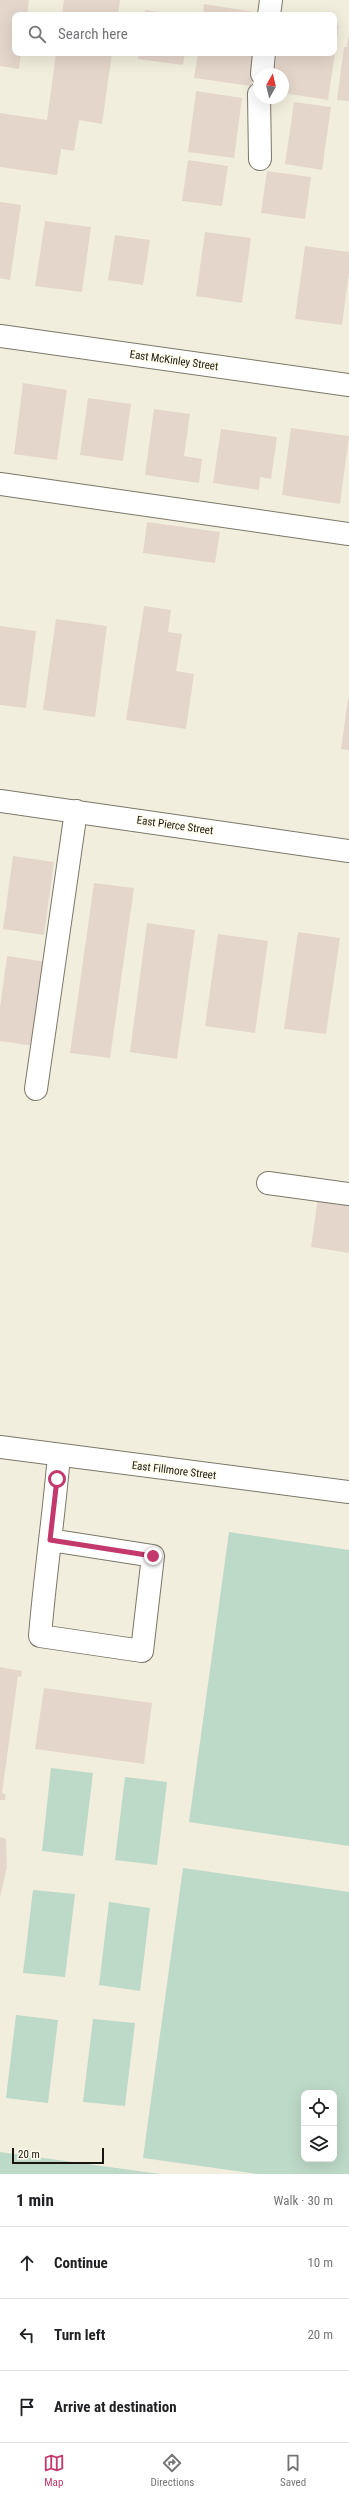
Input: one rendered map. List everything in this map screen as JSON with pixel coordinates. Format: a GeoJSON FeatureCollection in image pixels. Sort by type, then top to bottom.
{"type":"FeatureCollection","features":[{"type":"Feature","properties":{"kind":"street"},"geometry":{"type":"LineString","coordinates":[[269,12],[271,0]]}},
{"type":"Feature","properties":{"kind":"street"},"geometry":{"type":"LineString","coordinates":[[263,68],[264,56]]}},
{"type":"Feature","properties":{"kind":"street"},"geometry":{"type":"LineString","coordinates":[[259,104],[260,159]]}},
{"type":"Feature","properties":{"kind":"street","name":"East McKinley Street"},"geometry":{"type":"LineString","coordinates":[[0,336],[349,385]]}},
{"type":"Feature","properties":{"kind":"street"},"geometry":{"type":"LineString","coordinates":[[0,484],[349,534]]}},
{"type":"Feature","properties":{"kind":"street","name":"East Pierce Street"},"geometry":{"type":"LineString","coordinates":[[0,801],[349,850]]}},
{"type":"Feature","properties":{"kind":"street"},"geometry":{"type":"LineString","coordinates":[[36,1089],[76,811]]}},
{"type":"Feature","properties":{"kind":"street"},"geometry":{"type":"LineString","coordinates":[[268,1183],[349,1194]]}},
{"type":"Feature","properties":{"kind":"street","name":"East Fillmore Street"},"geometry":{"type":"LineString","coordinates":[[0,1447],[349,1492]]}},
{"type":"Feature","properties":{"kind":"street"},"geometry":{"type":"LineString","coordinates":[[50,1540],[153,1556],[142,1651],[40,1636],[50,1540],[59,1455]]}},
{"type":"Feature","properties":{"kind":"green space"},"geometry":{"type":"Polygon","coordinates":[[[229,1532],[349,1550],[349,1846],[189,1822],[229,1532]]]}},
{"type":"Feature","properties":{"kind":"green space"},"geometry":{"type":"Polygon","coordinates":[[[51,1768],[93,1773],[83,1856],[42,1851],[51,1768]]]}},
{"type":"Feature","properties":{"kind":"green space"},"geometry":{"type":"Polygon","coordinates":[[[125,1777],[167,1782],[157,1865],[115,1860],[125,1777]]]}},
{"type":"Feature","properties":{"kind":"green space"},"geometry":{"type":"Polygon","coordinates":[[[183,1868],[349,1892],[349,2174],[257,2174],[143,2158],[183,1868]]]}},
{"type":"Feature","properties":{"kind":"green space"},"geometry":{"type":"Polygon","coordinates":[[[33,1890],[75,1894],[65,1977],[23,1973],[33,1890]]]}},
{"type":"Feature","properties":{"kind":"green space"},"geometry":{"type":"Polygon","coordinates":[[[109,1902],[150,1908],[140,1991],[99,1985],[109,1902]]]}},
{"type":"Feature","properties":{"kind":"green space"},"geometry":{"type":"Polygon","coordinates":[[[16,2015],[58,2020],[48,2103],[6,2098],[16,2015]]]}},
{"type":"Feature","properties":{"kind":"green space"},"geometry":{"type":"Polygon","coordinates":[[[93,2019],[135,2023],[125,2106],[83,2102],[93,2019]]]}},
{"type":"Feature","properties":{"kind":"green space"},"geometry":{"type":"Polygon","coordinates":[[[0,2152],[160,2174],[0,2174],[0,2152]]]}},
{"type":"Feature","properties":{"kind":"building"},"geometry":{"type":"Polygon","coordinates":[[[0,0],[29,0],[27,12],[12,12],[12,56],[21,56],[19,69],[0,66],[0,0]]]}},
{"type":"Feature","properties":{"kind":"building"},"geometry":{"type":"Polygon","coordinates":[[[64,0],[120,0],[118,12],[62,12],[64,0]]]}},
{"type":"Feature","properties":{"kind":"building"},"geometry":{"type":"Polygon","coordinates":[[[204,4],[255,12],[203,12],[204,4]]]}},
{"type":"Feature","properties":{"kind":"building"},"geometry":{"type":"Polygon","coordinates":[[[145,10],[159,12],[145,12],[145,10]]]}},
{"type":"Feature","properties":{"kind":"building"},"geometry":{"type":"Polygon","coordinates":[[[337,25],[339,25],[337,38],[337,25]]]}},
{"type":"Feature","properties":{"kind":"building"},"geometry":{"type":"Polygon","coordinates":[[[348,38],[349,101],[337,100],[344,47],[347,47],[348,38]]]}},
{"type":"Feature","properties":{"kind":"building"},"geometry":{"type":"Polygon","coordinates":[[[56,56],[112,56],[102,124],[79,120],[74,151],[61,149],[57,175],[0,167],[0,113],[47,120],[56,56]]]}},
{"type":"Feature","properties":{"kind":"building"},"geometry":{"type":"Polygon","coordinates":[[[138,56],[184,56],[183,65],[138,59],[138,56]]]}},
{"type":"Feature","properties":{"kind":"building"},"geometry":{"type":"Polygon","coordinates":[[[198,56],[256,56],[251,86],[194,78],[198,56]]]}},
{"type":"Feature","properties":{"kind":"building"},"geometry":{"type":"Polygon","coordinates":[[[277,56],[335,56],[328,100],[289,94],[289,68],[275,68],[277,56]]]}},
{"type":"Feature","properties":{"kind":"building"},"geometry":{"type":"Polygon","coordinates":[[[196,91],[242,98],[234,158],[188,152],[196,91]]]}},
{"type":"Feature","properties":{"kind":"building"},"geometry":{"type":"Polygon","coordinates":[[[294,102],[331,107],[322,170],[285,164],[294,102]]]}},
{"type":"Feature","properties":{"kind":"building"},"geometry":{"type":"Polygon","coordinates":[[[188,160],[228,166],[222,206],[182,201],[188,160]]]}},
{"type":"Feature","properties":{"kind":"building"},"geometry":{"type":"Polygon","coordinates":[[[267,171],[311,177],[305,219],[261,213],[267,171]]]}},
{"type":"Feature","properties":{"kind":"building"},"geometry":{"type":"Polygon","coordinates":[[[0,202],[21,205],[10,280],[0,278],[0,202]]]}},
{"type":"Feature","properties":{"kind":"building"},"geometry":{"type":"Polygon","coordinates":[[[45,221],[91,227],[82,292],[35,286],[45,221]]]}},
{"type":"Feature","properties":{"kind":"building"},"geometry":{"type":"Polygon","coordinates":[[[205,232],[251,238],[242,303],[196,296],[205,232]]]}},
{"type":"Feature","properties":{"kind":"building"},"geometry":{"type":"Polygon","coordinates":[[[115,235],[150,240],[143,285],[108,280],[115,235]]]}},
{"type":"Feature","properties":{"kind":"building"},"geometry":{"type":"Polygon","coordinates":[[[305,246],[349,252],[349,272],[342,325],[295,319],[305,246]]]}},
{"type":"Feature","properties":{"kind":"building"},"geometry":{"type":"Polygon","coordinates":[[[23,383],[67,390],[57,460],[14,454],[23,383]]]}},
{"type":"Feature","properties":{"kind":"building"},"geometry":{"type":"Polygon","coordinates":[[[88,398],[131,404],[123,461],[80,455],[88,398]]]}},
{"type":"Feature","properties":{"kind":"building"},"geometry":{"type":"Polygon","coordinates":[[[154,409],[190,414],[184,456],[202,459],[199,483],[145,475],[154,409]]]}},
{"type":"Feature","properties":{"kind":"building"},"geometry":{"type":"Polygon","coordinates":[[[291,428],[349,436],[340,504],[282,495],[291,428]]]}},
{"type":"Feature","properties":{"kind":"building"},"geometry":{"type":"Polygon","coordinates":[[[221,429],[277,437],[271,479],[260,477],[259,490],[213,483],[221,429]]]}},
{"type":"Feature","properties":{"kind":"building"},"geometry":{"type":"Polygon","coordinates":[[[147,522],[220,532],[215,563],[143,553],[147,522]]]}},
{"type":"Feature","properties":{"kind":"building"},"geometry":{"type":"Polygon","coordinates":[[[144,606],[171,610],[168,632],[182,634],[176,671],[194,674],[186,729],[126,720],[144,606]]]}},
{"type":"Feature","properties":{"kind":"building"},"geometry":{"type":"Polygon","coordinates":[[[56,619],[107,626],[95,717],[43,710],[56,619]]]}},
{"type":"Feature","properties":{"kind":"building"},"geometry":{"type":"Polygon","coordinates":[[[0,626],[36,631],[26,708],[0,705],[0,626]]]}},
{"type":"Feature","properties":{"kind":"building"},"geometry":{"type":"Polygon","coordinates":[[[349,699],[349,750],[341,749],[349,699]]]}},
{"type":"Feature","properties":{"kind":"building"},"geometry":{"type":"Polygon","coordinates":[[[13,856],[54,862],[44,935],[3,929],[13,856]]]}},
{"type":"Feature","properties":{"kind":"building"},"geometry":{"type":"Polygon","coordinates":[[[94,883],[134,888],[110,1058],[70,1053],[94,883]]]}},
{"type":"Feature","properties":{"kind":"building"},"geometry":{"type":"Polygon","coordinates":[[[147,923],[195,930],[177,1059],[130,1052],[147,923]]]}},
{"type":"Feature","properties":{"kind":"building"},"geometry":{"type":"Polygon","coordinates":[[[298,932],[340,938],[326,1034],[284,1029],[298,932]]]}},
{"type":"Feature","properties":{"kind":"building"},"geometry":{"type":"Polygon","coordinates":[[[218,934],[268,941],[255,1033],[205,1026],[218,934]]]}},
{"type":"Feature","properties":{"kind":"building"},"geometry":{"type":"Polygon","coordinates":[[[7,956],[47,962],[35,1046],[0,1041],[0,1008],[7,956]]]}},
{"type":"Feature","properties":{"kind":"building"},"geometry":{"type":"Polygon","coordinates":[[[318,1197],[349,1202],[349,1253],[311,1247],[318,1197]]]}},
{"type":"Feature","properties":{"kind":"building"},"geometry":{"type":"Polygon","coordinates":[[[0,1667],[22,1671],[21,1677],[18,1676],[2,1793],[6,1795],[5,1800],[0,1800],[0,1667]]]}},
{"type":"Feature","properties":{"kind":"building"},"geometry":{"type":"Polygon","coordinates":[[[44,1688],[152,1703],[144,1764],[35,1749],[44,1688]]]}},
{"type":"Feature","properties":{"kind":"building"},"geometry":{"type":"Polygon","coordinates":[[[0,1837],[6,1839],[7,1867],[0,1897],[0,1837]]]}},
{"type":"Feature","properties":{"kind":"route"},"geometry":{"type":"LineString","coordinates":[[57,1479],[50,1540],[153,1556]]}}]}
